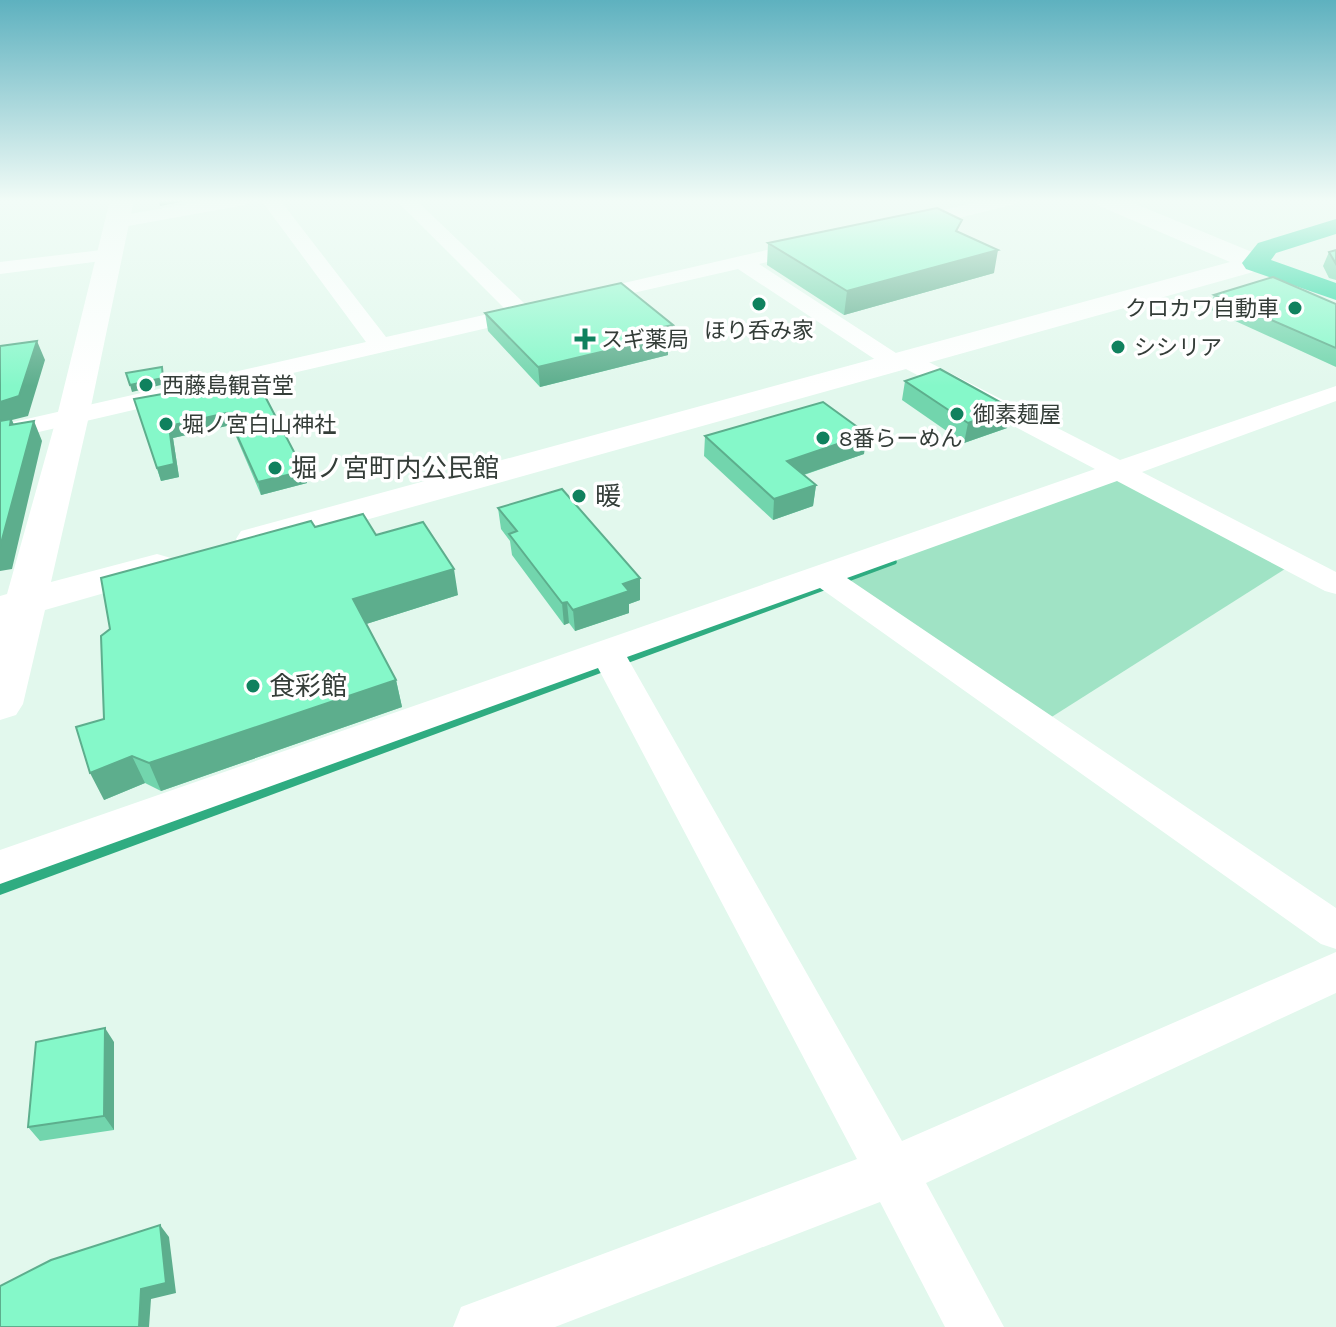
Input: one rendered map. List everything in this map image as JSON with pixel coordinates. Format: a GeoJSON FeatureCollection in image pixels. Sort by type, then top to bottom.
{"type":"FeatureCollection","features":[{"type":"Feature","properties":{"kind":"highway"},"geometry":{"type":"LineString","coordinates":[[1255,263],[1264,262]]}},
{"type":"Feature","properties":{"kind":"highway"},"geometry":{"type":"LineString","coordinates":[[1255,263],[1336,292]]}},
{"type":"Feature","properties":{"kind":"street"},"geometry":{"type":"LineString","coordinates":[[0,268],[51,262]]}},
{"type":"Feature","properties":{"kind":"street"},"geometry":{"type":"LineString","coordinates":[[0,704],[14,605],[73,416],[108,262]]}},
{"type":"Feature","properties":{"kind":"street"},"geometry":{"type":"LineString","coordinates":[[317,262],[380,345]]}},
{"type":"Feature","properties":{"kind":"street"},"geometry":{"type":"LineString","coordinates":[[469,262],[521,313]]}},
{"type":"Feature","properties":{"kind":"street"},"geometry":{"type":"LineString","coordinates":[[0,433],[742,262],[902,362],[1119,470],[1336,584]]}},
{"type":"Feature","properties":{"kind":"street"},"geometry":{"type":"LineString","coordinates":[[226,547],[1255,263]]}},
{"type":"Feature","properties":{"kind":"street"},"geometry":{"type":"LineString","coordinates":[[0,867],[1336,393]]}},
{"type":"Feature","properties":{"kind":"street"},"geometry":{"type":"LineString","coordinates":[[1305,404],[1336,417]]}},
{"type":"Feature","properties":{"kind":"street"},"geometry":{"type":"LineString","coordinates":[[14,605],[180,559]]}},
{"type":"Feature","properties":{"kind":"street"},"geometry":{"type":"LineString","coordinates":[[822,575],[1336,931]]}},
{"type":"Feature","properties":{"kind":"street"},"geometry":{"type":"LineString","coordinates":[[607,652],[976,1327]]}},
{"type":"Feature","properties":{"kind":"street"},"geometry":{"type":"LineString","coordinates":[[481,1327],[891,1172],[1336,972]]}},
{"type":"Feature","properties":{"kind":"green space"},"geometry":{"type":"Polygon","coordinates":[[[1119,470],[1296,562],[1039,725],[822,575],[1119,470]]]}},
{"type":"Feature","properties":{"kind":"building"},"geometry":{"type":"Polygon","coordinates":[[[799,262],[954,262],[847,291],[799,262]]]}},
{"type":"Feature","properties":{"kind":"building"},"geometry":{"type":"Polygon","coordinates":[[[1273,277],[1336,304],[1336,348],[1214,295],[1273,277]]]}},
{"type":"Feature","properties":{"kind":"building"},"geometry":{"type":"Polygon","coordinates":[[[621,283],[673,325],[658,328],[668,336],[538,367],[485,313],[621,283]]]}},
{"type":"Feature","properties":{"kind":"building"},"geometry":{"type":"Polygon","coordinates":[[[37,341],[19,396],[0,402],[0,346],[37,341]]]}},
{"type":"Feature","properties":{"kind":"building"},"geometry":{"type":"Polygon","coordinates":[[[162,367],[163,378],[130,385],[126,373],[162,367]]]}},
{"type":"Feature","properties":{"kind":"building"},"geometry":{"type":"Polygon","coordinates":[[[940,369],[1011,408],[968,423],[905,381],[940,369]]]}},
{"type":"Feature","properties":{"kind":"building"},"geometry":{"type":"Polygon","coordinates":[[[241,380],[242,384],[257,381],[304,471],[258,482],[227,413],[169,426],[174,464],[157,468],[134,399],[241,380]]]}},
{"type":"Feature","properties":{"kind":"building"},"geometry":{"type":"Polygon","coordinates":[[[823,402],[867,434],[787,461],[816,485],[774,499],[705,436],[823,402]]]}},
{"type":"Feature","properties":{"kind":"building"},"geometry":{"type":"Polygon","coordinates":[[[11,419],[10,425],[34,421],[0,547],[0,421],[11,419]]]}},
{"type":"Feature","properties":{"kind":"building"},"geometry":{"type":"Polygon","coordinates":[[[562,489],[640,578],[623,584],[629,591],[573,610],[567,602],[562,603],[509,534],[517,531],[498,508],[562,489]]]}},
{"type":"Feature","properties":{"kind":"building","name":"食彩館"},"geometry":{"type":"Polygon","coordinates":[[[363,514],[376,535],[423,522],[454,569],[353,599],[396,680],[149,763],[132,756],[90,773],[76,727],[104,719],[101,636],[110,629],[101,578],[311,521],[315,527],[363,514]]]}},
{"type":"Feature","properties":{"kind":"building"},"geometry":{"type":"Polygon","coordinates":[[[105,1028],[104,1116],[28,1127],[36,1042],[105,1028]]]}},
{"type":"Feature","properties":{"kind":"building"},"geometry":{"type":"Polygon","coordinates":[[[160,1225],[166,1283],[141,1289],[139,1327],[0,1327],[0,1286],[51,1260],[160,1225]]]}},
{"type":"Feature","properties":{"kind":"waterway"},"geometry":{"type":"LineString","coordinates":[[0,889],[892,562]]}},
{"type":"Feature","properties":{"kind":"place","name":"ほり呑み家"},"geometry":{"type":"Point","coordinates":[759,304]}},
{"type":"Feature","properties":{"kind":"place","name":"クロカワ自動車"},"geometry":{"type":"Point","coordinates":[1295,308]}},
{"type":"Feature","properties":{"kind":"place","name":"スギ薬局"},"geometry":{"type":"Point","coordinates":[585,339]}},
{"type":"Feature","properties":{"kind":"place","name":"シシリア"},"geometry":{"type":"Point","coordinates":[1118,347]}},
{"type":"Feature","properties":{"kind":"place","name":"西藤島観音堂"},"geometry":{"type":"Point","coordinates":[146,385]}},
{"type":"Feature","properties":{"kind":"place","name":"御素麺屋"},"geometry":{"type":"Point","coordinates":[957,414]}},
{"type":"Feature","properties":{"kind":"place","name":"堀ノ宮白山神社"},"geometry":{"type":"Point","coordinates":[166,424]}},
{"type":"Feature","properties":{"kind":"place","name":"8番らーめん"},"geometry":{"type":"Point","coordinates":[823,438]}},
{"type":"Feature","properties":{"kind":"place","name":"堀ノ宮町内公民館"},"geometry":{"type":"Point","coordinates":[275,468]}},
{"type":"Feature","properties":{"kind":"place","name":"暖"},"geometry":{"type":"Point","coordinates":[579,496]}},
{"type":"Feature","properties":{"kind":"place","name":"食彩館"},"geometry":{"type":"Point","coordinates":[253,686]}}]}
